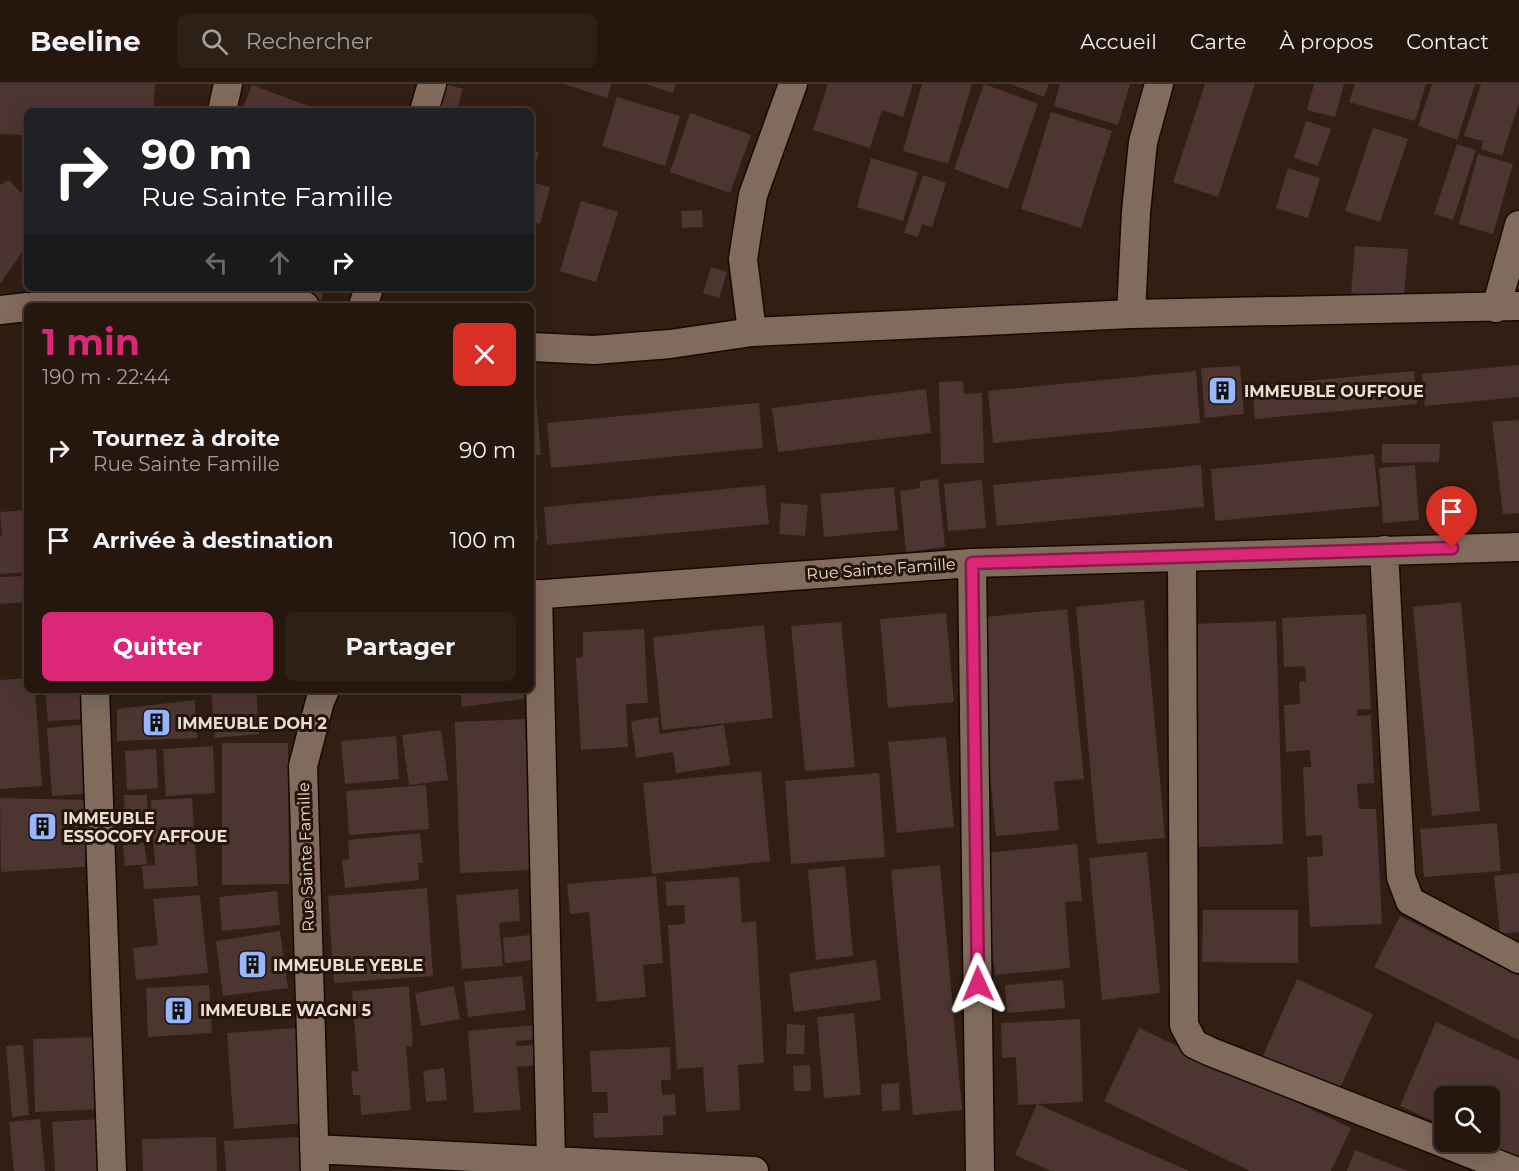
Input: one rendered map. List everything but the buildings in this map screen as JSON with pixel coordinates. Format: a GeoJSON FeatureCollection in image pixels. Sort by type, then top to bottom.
{"type":"FeatureCollection","features":[{"type":"Feature","properties":{"kind":"street"},"geometry":{"type":"LineString","coordinates":[[223,108],[228,84]]}},
{"type":"Feature","properties":{"kind":"street"},"geometry":{"type":"LineString","coordinates":[[425,108],[432,84]]}},
{"type":"Feature","properties":{"kind":"street"},"geometry":{"type":"LineString","coordinates":[[752,332],[743,259],[753,195],[793,84]]}},
{"type":"Feature","properties":{"kind":"street"},"geometry":{"type":"LineString","coordinates":[[1131,314],[1136,212],[1143,142],[1159,84]]}},
{"type":"Feature","properties":{"kind":"street"},"geometry":{"type":"LineString","coordinates":[[534,347],[594,351],[670,344],[752,332],[1131,314],[1507,307],[1519,225]]}},
{"type":"Feature","properties":{"kind":"street"},"geometry":{"type":"LineString","coordinates":[[86,303],[200,293],[281,303]]}},
{"type":"Feature","properties":{"kind":"street"},"geometry":{"type":"LineString","coordinates":[[0,310],[24,307]]}},
{"type":"Feature","properties":{"kind":"street","name":"Rue Sainte Famille"},"geometry":{"type":"LineString","coordinates":[[534,594],[972,563],[1519,547]]}},
{"type":"Feature","properties":{"kind":"street"},"geometry":{"type":"LineString","coordinates":[[1384,550],[1401,877],[1410,901],[1519,959]]}},
{"type":"Feature","properties":{"kind":"street"},"geometry":{"type":"LineString","coordinates":[[1182,557],[1184,1025],[1194,1044],[1515,1171]]}},
{"type":"Feature","properties":{"kind":"street"},"geometry":{"type":"LineString","coordinates":[[972,563],[980,1171]]}},
{"type":"Feature","properties":{"kind":"street"},"geometry":{"type":"LineString","coordinates":[[534,594],[551,1160]]}},
{"type":"Feature","properties":{"kind":"street"},"geometry":{"type":"LineString","coordinates":[[95,693],[112,1171]]}},
{"type":"Feature","properties":{"kind":"street","name":"Rue Sainte Famille"},"geometry":{"type":"LineString","coordinates":[[315,1160],[303,766],[324,693]]}},
{"type":"Feature","properties":{"kind":"street"},"geometry":{"type":"LineString","coordinates":[[315,1160],[551,1160],[754,1171]]}},
{"type":"Feature","properties":{"kind":"place","name":"IMMEUBLE OUFFOUE"},"geometry":{"type":"Point","coordinates":[1223,391]}},
{"type":"Feature","properties":{"kind":"place","name":"IMMEUBLE DOH 2"},"geometry":{"type":"Point","coordinates":[156,723]}},
{"type":"Feature","properties":{"kind":"place","name":"IMMEUBLE ESSOCOFY AFFOUE"},"geometry":{"type":"Point","coordinates":[42,827]}},
{"type":"Feature","properties":{"kind":"place","name":"IMMEUBLE YEBLE"},"geometry":{"type":"Point","coordinates":[252,965]}},
{"type":"Feature","properties":{"kind":"place","name":"IMMEUBLE WAGNI 5"},"geometry":{"type":"Point","coordinates":[179,1010]}},
{"type":"Feature","properties":{"kind":"route"},"geometry":{"type":"LineString","coordinates":[[978,984],[972,563],[1452,548]]}}]}
